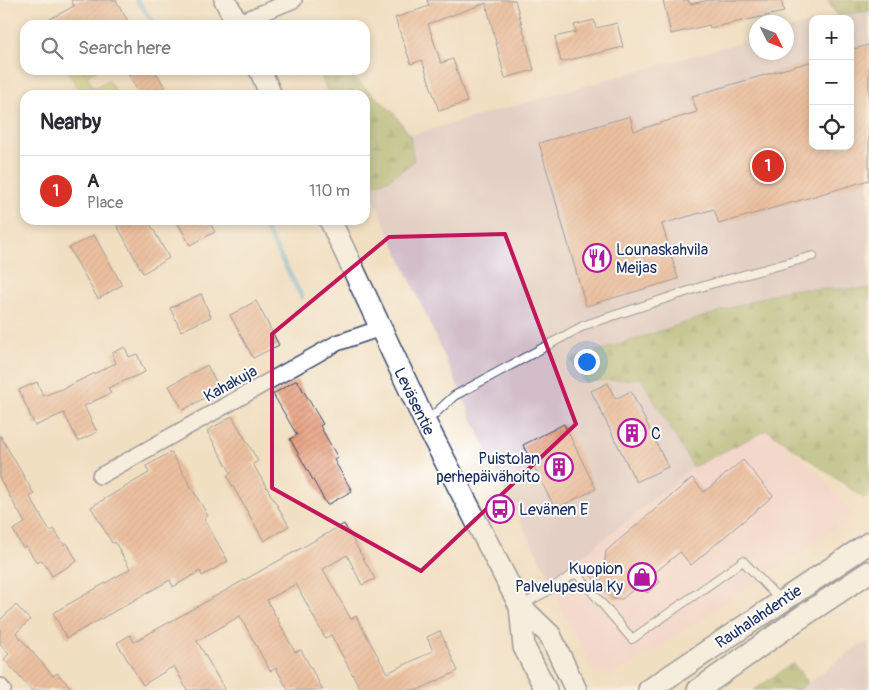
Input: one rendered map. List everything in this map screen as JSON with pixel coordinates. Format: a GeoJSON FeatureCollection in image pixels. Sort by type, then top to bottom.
{"type":"FeatureCollection","features":[{"type":"Feature","properties":{"kind":"main road"},"geometry":{"type":"LineString","coordinates":[[225,0],[236,20]]}},
{"type":"Feature","properties":{"kind":"main road"},"geometry":{"type":"LineString","coordinates":[[262,75],[270,90]]}},
{"type":"Feature","properties":{"kind":"main road","name":"Leväsentie"},"geometry":{"type":"LineString","coordinates":[[332,225],[425,422],[520,606],[550,635],[576,690]]}},
{"type":"Feature","properties":{"kind":"main road","name":"Rauhalahdentie"},"geometry":{"type":"LineString","coordinates":[[649,690],[869,544]]}},
{"type":"Feature","properties":{"kind":"main road","name":"Rauhalahdentie"},"geometry":{"type":"LineString","coordinates":[[698,690],[869,572]]}},
{"type":"Feature","properties":{"kind":"main road","name":"Leväsentie"},"geometry":{"type":"LineString","coordinates":[[520,606],[524,647],[546,690]]}},
{"type":"Feature","properties":{"kind":"street"},"geometry":{"type":"LineString","coordinates":[[247,20],[294,0]]}},
{"type":"Feature","properties":{"kind":"street","name":"Kahakuja"},"geometry":{"type":"LineString","coordinates":[[100,476],[337,343],[381,328]]}},
{"type":"Feature","properties":{"kind":"street"},"geometry":{"type":"LineString","coordinates":[[0,686],[3,690]]}},
{"type":"Feature","properties":{"kind":"lane"},"geometry":{"type":"LineString","coordinates":[[425,422],[454,396],[585,325],[707,285],[813,256]]}},
{"type":"Feature","properties":{"kind":"lane"},"geometry":{"type":"LineString","coordinates":[[520,606],[544,594],[576,573],[632,639],[743,561],[781,601]]}},
{"type":"Feature","properties":{"kind":"highlighted area"},"geometry":{"type":"Polygon","coordinates":[[[505,234],[576,424],[421,571],[272,488],[272,334],[389,237],[505,234]]]}},
{"type":"Feature","properties":{"kind":"shaded area"},"geometry":{"type":"Polygon","coordinates":[[[869,11],[869,289],[789,289],[586,382],[640,377],[693,467],[552,581],[507,496],[370,190],[370,185],[390,179],[414,161],[410,135],[749,40],[749,60],[794,60],[794,27],[809,23],[809,150],[854,150],[854,15],[837,15],[869,11]]]}},
{"type":"Feature","properties":{"kind":"shaded area"},"geometry":{"type":"Polygon","coordinates":[[[767,430],[819,473],[854,516],[636,663],[609,675],[593,671],[560,607],[552,581],[693,467],[767,430]]]}},
{"type":"Feature","properties":{"kind":"shaded area"},"geometry":{"type":"Polygon","coordinates":[[[869,643],[869,690],[799,690],[859,645],[869,643]]]}},
{"type":"Feature","properties":{"kind":"green space"},"geometry":{"type":"Polygon","coordinates":[[[827,0],[869,0],[869,11],[837,15],[827,0]]]}},
{"type":"Feature","properties":{"kind":"green space"},"geometry":{"type":"Polygon","coordinates":[[[70,75],[89,75],[87,76],[94,88],[108,80],[115,90],[80,90],[70,75]]]}},
{"type":"Feature","properties":{"kind":"green space"},"geometry":{"type":"Polygon","coordinates":[[[320,75],[351,75],[368,90],[327,90],[320,75]]]}},
{"type":"Feature","properties":{"kind":"green space"},"geometry":{"type":"Polygon","coordinates":[[[370,92],[393,112],[410,135],[414,161],[390,179],[370,185],[370,92]]]}},
{"type":"Feature","properties":{"kind":"green space"},"geometry":{"type":"Polygon","coordinates":[[[789,289],[869,289],[869,495],[864,498],[767,430],[693,467],[641,378],[585,382],[571,360],[789,289]]]}},
{"type":"Feature","properties":{"kind":"green space"},"geometry":{"type":"Polygon","coordinates":[[[793,663],[808,682],[799,690],[754,690],[793,663]]]}},
{"type":"Feature","properties":{"kind":"building"},"geometry":{"type":"Polygon","coordinates":[[[71,0],[116,0],[127,20],[48,20],[74,6],[71,0]]]}},
{"type":"Feature","properties":{"kind":"building"},"geometry":{"type":"Polygon","coordinates":[[[427,0],[515,0],[534,70],[505,78],[486,3],[428,24],[441,63],[453,59],[467,102],[439,111],[422,60],[411,64],[395,18],[429,6],[427,0]]]}},
{"type":"Feature","properties":{"kind":"building"},"geometry":{"type":"Polygon","coordinates":[[[663,0],[688,0],[690,4],[709,0],[781,0],[784,12],[770,15],[749,15],[749,20],[710,28],[709,25],[671,34],[663,0]]]}},
{"type":"Feature","properties":{"kind":"building"},"geometry":{"type":"Polygon","coordinates":[[[594,20],[596,28],[617,23],[623,47],[561,62],[555,37],[576,32],[574,25],[594,20]]]}},
{"type":"Feature","properties":{"kind":"building"},"geometry":{"type":"Polygon","coordinates":[[[869,45],[869,180],[719,224],[714,209],[662,224],[678,279],[586,306],[539,143],[630,116],[634,131],[697,112],[692,96],[809,62],[809,150],[854,150],[854,49],[869,45]]]}},
{"type":"Feature","properties":{"kind":"building"},"geometry":{"type":"Polygon","coordinates":[[[129,75],[158,75],[166,90],[137,90],[129,75]]]}},
{"type":"Feature","properties":{"kind":"building"},"geometry":{"type":"Polygon","coordinates":[[[117,225],[151,225],[169,258],[143,273],[117,225]]]}},
{"type":"Feature","properties":{"kind":"building"},"geometry":{"type":"Polygon","coordinates":[[[179,225],[211,225],[215,232],[190,245],[179,225]]]}},
{"type":"Feature","properties":{"kind":"building"},"geometry":{"type":"Polygon","coordinates":[[[94,235],[122,285],[98,299],[69,248],[94,235]]]}},
{"type":"Feature","properties":{"kind":"building"},"geometry":{"type":"Polygon","coordinates":[[[201,294],[211,317],[181,331],[170,308],[201,294]]]}},
{"type":"Feature","properties":{"kind":"building"},"geometry":{"type":"Polygon","coordinates":[[[256,301],[279,345],[253,358],[230,315],[256,301]]]}},
{"type":"Feature","properties":{"kind":"building"},"geometry":{"type":"Polygon","coordinates":[[[125,347],[129,357],[137,354],[145,372],[108,388],[111,393],[84,406],[97,432],[78,441],[64,413],[35,426],[19,390],[37,382],[43,396],[62,389],[116,363],[112,353],[125,347]]]}},
{"type":"Feature","properties":{"kind":"building"},"geometry":{"type":"Polygon","coordinates":[[[207,365],[220,389],[183,410],[169,386],[207,365]]]}},
{"type":"Feature","properties":{"kind":"building"},"geometry":{"type":"Polygon","coordinates":[[[297,380],[323,424],[320,426],[338,458],[334,460],[352,491],[327,505],[290,439],[297,435],[273,394],[297,380]]]}},
{"type":"Feature","properties":{"kind":"building","name":"C"},"geometry":{"type":"Polygon","coordinates":[[[608,383],[615,399],[631,391],[668,467],[636,482],[591,391],[608,383]]]}},
{"type":"Feature","properties":{"kind":"building"},"geometry":{"type":"Polygon","coordinates":[[[232,416],[258,461],[253,464],[289,526],[264,541],[227,476],[231,473],[207,431],[232,416]]]}},
{"type":"Feature","properties":{"kind":"building","name":"Puistolan perhepäivähoito"},"geometry":{"type":"Polygon","coordinates":[[[564,424],[596,489],[555,509],[523,445],[564,424]]]}},
{"type":"Feature","properties":{"kind":"building"},"geometry":{"type":"Polygon","coordinates":[[[0,435],[34,494],[30,497],[50,531],[54,529],[64,545],[67,543],[77,561],[52,576],[42,560],[37,563],[26,546],[23,548],[13,530],[25,523],[0,479],[0,435]]]}},
{"type":"Feature","properties":{"kind":"building"},"geometry":{"type":"Polygon","coordinates":[[[171,452],[208,516],[204,519],[228,561],[202,576],[200,571],[173,587],[170,580],[67,638],[53,613],[130,569],[115,542],[112,543],[91,507],[149,473],[146,466],[171,452]]]}},
{"type":"Feature","properties":{"kind":"building"},"geometry":{"type":"Polygon","coordinates":[[[743,460],[773,496],[691,565],[680,552],[653,574],[660,582],[647,593],[640,584],[622,599],[613,599],[590,575],[605,561],[606,551],[692,478],[704,492],[743,460]]]}},
{"type":"Feature","properties":{"kind":"building"},"geometry":{"type":"Polygon","coordinates":[[[344,524],[375,579],[362,585],[347,555],[323,569],[351,619],[356,616],[387,673],[433,651],[427,637],[440,631],[458,671],[418,690],[361,690],[331,635],[325,638],[296,584],[267,600],[295,652],[301,650],[323,690],[288,690],[276,668],[270,671],[240,616],[197,641],[225,690],[187,690],[174,666],[143,685],[117,643],[130,635],[134,642],[344,524]]]}},
{"type":"Feature","properties":{"kind":"building"},"geometry":{"type":"Polygon","coordinates":[[[16,605],[30,620],[16,633],[53,676],[57,673],[73,690],[31,690],[4,659],[9,654],[0,644],[0,620],[16,605]]]}},
{"type":"Feature","properties":{"kind":"waterway"},"geometry":{"type":"LineString","coordinates":[[137,0],[151,20]]}},
{"type":"Feature","properties":{"kind":"waterway"},"geometry":{"type":"LineString","coordinates":[[264,225],[302,297]]}},
{"type":"Feature","properties":{"kind":"place","name":"A"},"geometry":{"type":"Point","coordinates":[768,166]}},
{"type":"Feature","properties":{"kind":"place","name":"Lounaskahvila Meijas"},"geometry":{"type":"Point","coordinates":[597,258]}},
{"type":"Feature","properties":{"kind":"place","name":"C"},"geometry":{"type":"Point","coordinates":[632,433]}},
{"type":"Feature","properties":{"kind":"place","name":"Puistolan perhepäivähoito"},"geometry":{"type":"Point","coordinates":[559,467]}},
{"type":"Feature","properties":{"kind":"place","name":"Levänen E"},"geometry":{"type":"Point","coordinates":[500,509]}},
{"type":"Feature","properties":{"kind":"place","name":"Kuopion Palvelupesula Ky"},"geometry":{"type":"Point","coordinates":[642,577]}}]}
